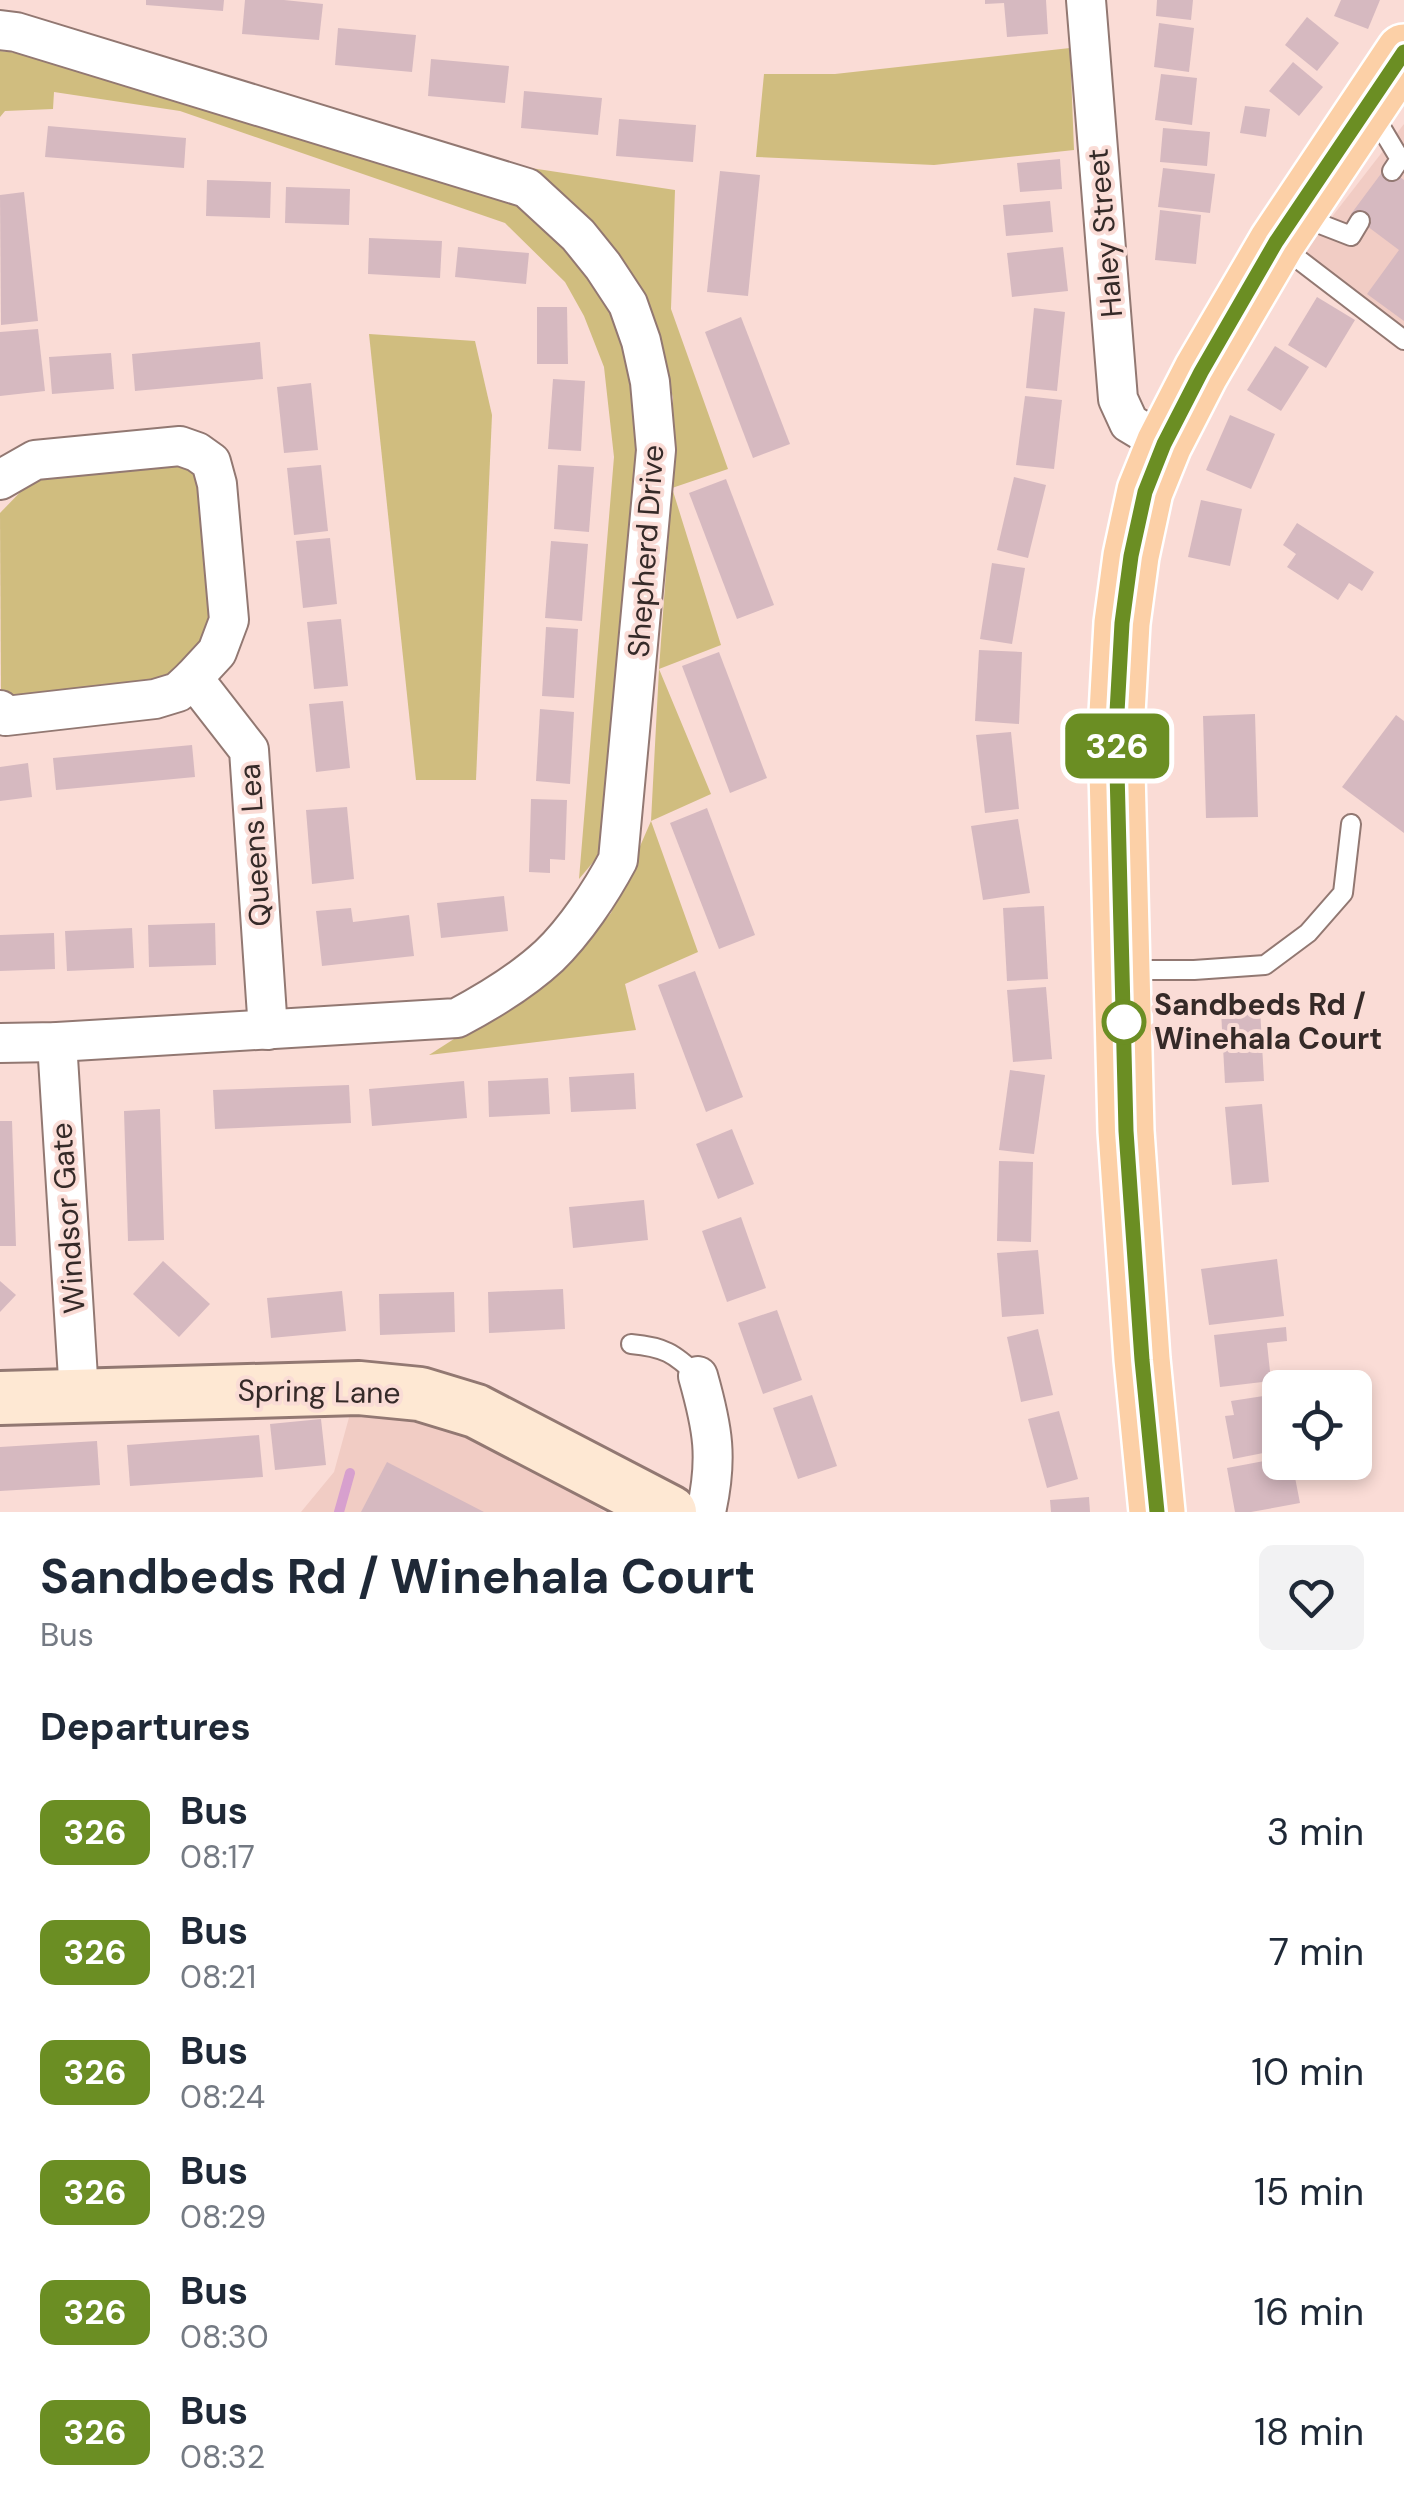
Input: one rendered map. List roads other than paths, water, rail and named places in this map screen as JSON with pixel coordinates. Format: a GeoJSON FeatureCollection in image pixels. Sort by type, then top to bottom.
{"type":"FeatureCollection","features":[{"type":"Feature","properties":{"kind":"main road"},"geometry":{"type":"LineString","coordinates":[[1158,1512],[1142,1360],[1126,1131],[1116,730],[1122,623],[1131,556],[1145,492],[1164,444],[1210,356],[1286,228],[1404,52]]}},
{"type":"Feature","properties":{"kind":"street","name":"Haley Street"},"geometry":{"type":"LineString","coordinates":[[1086,0],[1118,399],[1129,423],[1164,444]]}},
{"type":"Feature","properties":{"kind":"street","name":"Shepherd Drive"},"geometry":{"type":"LineString","coordinates":[[0,1043],[457,1018],[490,1000],[549,955],[603,889],[618,860],[656,450],[650,382],[628,304],[578,235],[527,188],[10,21]]}},
{"type":"Feature","properties":{"kind":"street"},"geometry":{"type":"LineString","coordinates":[[0,480],[35,460],[180,446],[197,452],[211,462],[217,484],[229,620],[217,652],[178,692],[155,700],[6,716],[0,710]]}},
{"type":"Feature","properties":{"kind":"street","name":"Queens Lea"},"geometry":{"type":"LineString","coordinates":[[193,678],[249,750],[268,1030]]}},
{"type":"Feature","properties":{"kind":"street","name":"Windsor Gate"},"geometry":{"type":"LineString","coordinates":[[57,1042],[78,1394]]}},
{"type":"Feature","properties":{"kind":"street"},"geometry":{"type":"LineString","coordinates":[[698,1376],[712,1426],[714,1480],[706,1512]]}},
{"type":"Feature","properties":{"kind":"street","name":"Spring Lane"},"geometry":{"type":"LineString","coordinates":[[0,1398],[358,1388],[420,1394],[476,1411],[649,1507]]}},
{"type":"Feature","properties":{"kind":"lane"},"geometry":{"type":"LineString","coordinates":[[1367,106],[1400,159],[1392,171]]}},
{"type":"Feature","properties":{"kind":"lane"},"geometry":{"type":"LineString","coordinates":[[1286,228],[1351,236],[1360,221]]}},
{"type":"Feature","properties":{"kind":"lane"},"geometry":{"type":"LineString","coordinates":[[1286,228],[1404,340]]}},
{"type":"Feature","properties":{"kind":"lane"},"geometry":{"type":"LineString","coordinates":[[1123,970],[1194,970],[1264,964],[1308,933],[1343,893],[1350,824]]}},
{"type":"Feature","properties":{"kind":"lane"},"geometry":{"type":"LineString","coordinates":[[631,1344],[666,1349],[698,1376]]}},
{"type":"Feature","properties":{"kind":"waterway"},"geometry":{"type":"LineString","coordinates":[[339,1512],[350,1473]]}},
{"type":"Feature","properties":{"kind":"place","name":"Sandbeds Rd / Winehala Court"},"geometry":{"type":"Point","coordinates":[1124,1022]}}]}
